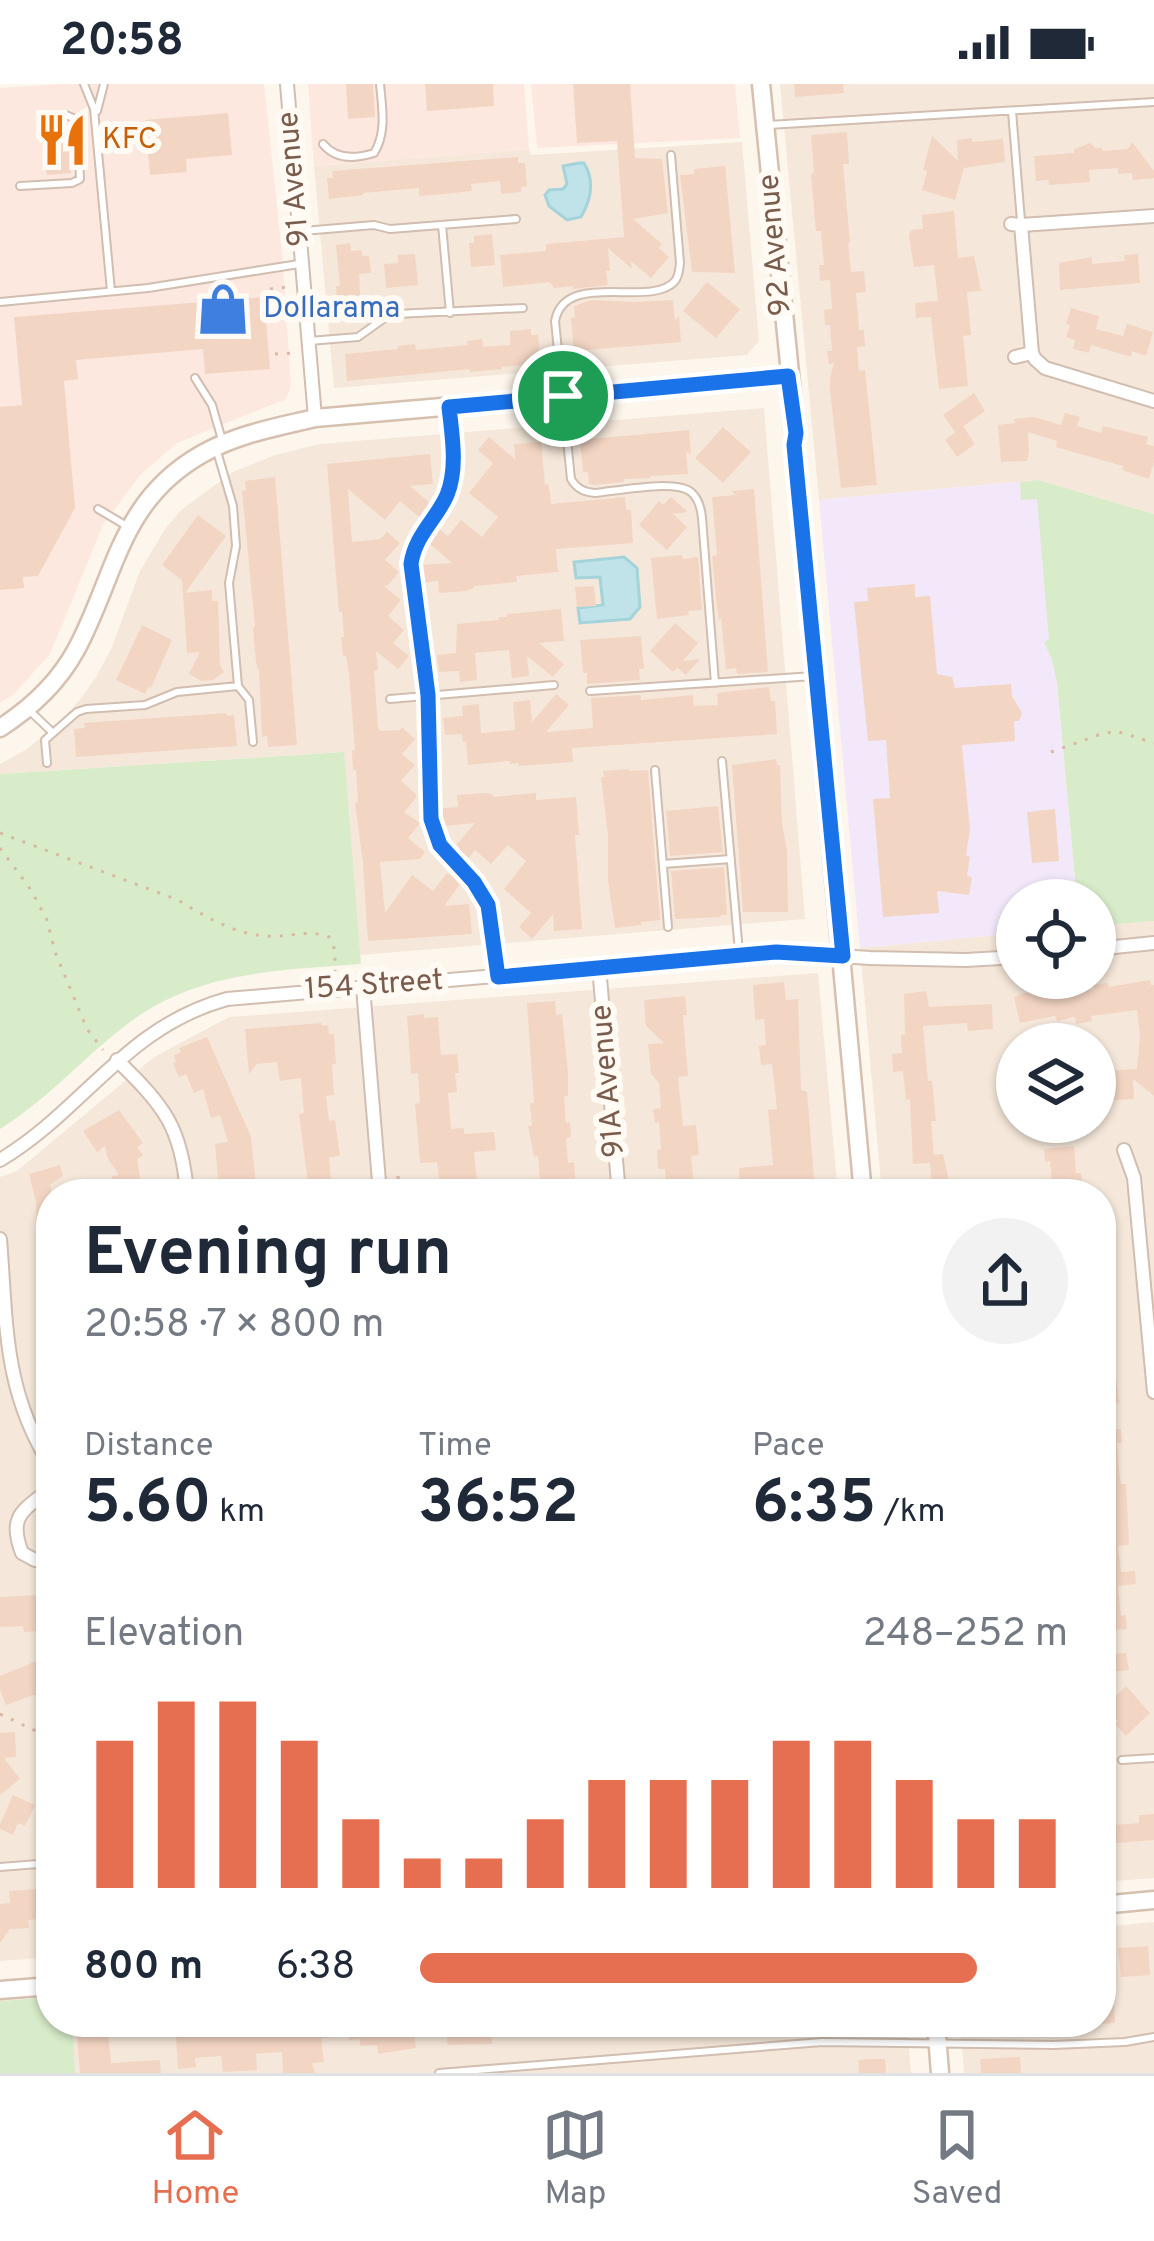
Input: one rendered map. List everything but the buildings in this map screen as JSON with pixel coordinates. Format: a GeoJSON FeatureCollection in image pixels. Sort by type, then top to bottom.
{"type":"FeatureCollection","features":[{"type":"Feature","properties":{"kind":"street","name":"91 Avenue"},"geometry":{"type":"LineString","coordinates":[[287,84],[315,418]]}},
{"type":"Feature","properties":{"kind":"street","name":"92 Avenue"},"geometry":{"type":"LineString","coordinates":[[760,84],[862,1179]]}},
{"type":"Feature","properties":{"kind":"street"},"geometry":{"type":"LineString","coordinates":[[1154,216],[1016,224],[1035,359],[1045,368],[1154,401]]}},
{"type":"Feature","properties":{"kind":"street"},"geometry":{"type":"LineString","coordinates":[[1015,357],[1032,352]]}},
{"type":"Feature","properties":{"kind":"street"},"geometry":{"type":"LineString","coordinates":[[0,728],[57,679],[75,652],[129,527],[149,499],[170,478],[219,445],[315,418],[788,376]]}},
{"type":"Feature","properties":{"kind":"street"},"geometry":{"type":"LineString","coordinates":[[1116,947],[1154,943]]}},
{"type":"Feature","properties":{"kind":"street","name":"154 Street"},"geometry":{"type":"LineString","coordinates":[[0,1160],[164,1024],[226,998],[776,952],[996,958]]}},
{"type":"Feature","properties":{"kind":"street","name":"91A Avenue"},"geometry":{"type":"LineString","coordinates":[[599,967],[618,1179]]}},
{"type":"Feature","properties":{"kind":"street"},"geometry":{"type":"LineString","coordinates":[[363,987],[379,1179]]}},
{"type":"Feature","properties":{"kind":"street"},"geometry":{"type":"LineString","coordinates":[[117,1060],[173,1126],[186,1179]]}},
{"type":"Feature","properties":{"kind":"street"},"geometry":{"type":"LineString","coordinates":[[1124,1150],[1147,1231],[1154,1392]]}},
{"type":"Feature","properties":{"kind":"street"},"geometry":{"type":"LineString","coordinates":[[0,1239],[14,1386],[36,1442]]}},
{"type":"Feature","properties":{"kind":"street"},"geometry":{"type":"LineString","coordinates":[[36,1499],[19,1514],[17,1529],[19,1547],[36,1560]]}},
{"type":"Feature","properties":{"kind":"street"},"geometry":{"type":"LineString","coordinates":[[1116,1904],[1154,1900]]}},
{"type":"Feature","properties":{"kind":"street"},"geometry":{"type":"LineString","coordinates":[[0,1990],[36,1987]]}},
{"type":"Feature","properties":{"kind":"street"},"geometry":{"type":"LineString","coordinates":[[936,2037],[940,2073]]}},
{"type":"Feature","properties":{"kind":"lane"},"geometry":{"type":"LineString","coordinates":[[84,84],[96,127],[111,291]]}},
{"type":"Feature","properties":{"kind":"lane"},"geometry":{"type":"LineString","coordinates":[[96,127],[104,84]]}},
{"type":"Feature","properties":{"kind":"lane"},"geometry":{"type":"LineString","coordinates":[[323,144],[335,155],[374,153],[379,148],[380,84]]}},
{"type":"Feature","properties":{"kind":"lane"},"geometry":{"type":"LineString","coordinates":[[765,126],[1154,102]]}},
{"type":"Feature","properties":{"kind":"lane"},"geometry":{"type":"LineString","coordinates":[[1012,111],[1016,224]]}},
{"type":"Feature","properties":{"kind":"lane"},"geometry":{"type":"LineString","coordinates":[[20,187],[80,179],[77,128],[66,115]]}},
{"type":"Feature","properties":{"kind":"lane"},"geometry":{"type":"LineString","coordinates":[[671,155],[680,263],[674,283],[658,289],[577,295],[562,304],[555,321],[571,479],[580,489],[596,493],[676,486],[697,499],[715,683]]}},
{"type":"Feature","properties":{"kind":"lane"},"geometry":{"type":"LineString","coordinates":[[299,232],[516,219]]}},
{"type":"Feature","properties":{"kind":"lane"},"geometry":{"type":"LineString","coordinates":[[442,225],[450,313]]}},
{"type":"Feature","properties":{"kind":"lane"},"geometry":{"type":"LineString","coordinates":[[0,302],[148,288],[302,264]]}},
{"type":"Feature","properties":{"kind":"lane"},"geometry":{"type":"LineString","coordinates":[[309,341],[358,337],[396,314],[524,308]]}},
{"type":"Feature","properties":{"kind":"lane"},"geometry":{"type":"LineString","coordinates":[[195,378],[212,405],[233,506],[236,547],[229,583],[238,686],[249,700],[253,742]]}},
{"type":"Feature","properties":{"kind":"lane"},"geometry":{"type":"LineString","coordinates":[[449,407],[450,488],[423,530],[411,564],[428,695],[433,829],[445,852],[484,896],[498,977]]}},
{"type":"Feature","properties":{"kind":"lane"},"geometry":{"type":"LineString","coordinates":[[98,509],[129,527]]}},
{"type":"Feature","properties":{"kind":"lane"},"geometry":{"type":"LineString","coordinates":[[590,691],[815,676]]}},
{"type":"Feature","properties":{"kind":"lane"},"geometry":{"type":"LineString","coordinates":[[47,763],[45,740],[77,712],[145,705],[178,692],[238,686]]}},
{"type":"Feature","properties":{"kind":"lane"},"geometry":{"type":"LineString","coordinates":[[391,698],[554,686]]}},
{"type":"Feature","properties":{"kind":"lane"},"geometry":{"type":"LineString","coordinates":[[28,708],[53,733]]}},
{"type":"Feature","properties":{"kind":"lane"},"geometry":{"type":"LineString","coordinates":[[722,761],[739,955]]}},
{"type":"Feature","properties":{"kind":"lane"},"geometry":{"type":"LineString","coordinates":[[655,770],[668,927]]}},
{"type":"Feature","properties":{"kind":"lane"},"geometry":{"type":"LineString","coordinates":[[663,864],[731,859]]}},
{"type":"Feature","properties":{"kind":"lane"},"geometry":{"type":"LineString","coordinates":[[1122,1760],[1154,1758]]}},
{"type":"Feature","properties":{"kind":"lane"},"geometry":{"type":"LineString","coordinates":[[0,1867],[36,1864]]}},
{"type":"Feature","properties":{"kind":"lane"},"geometry":{"type":"LineString","coordinates":[[439,2073],[822,2042],[1053,2045],[1154,2037]]}},
{"type":"Feature","properties":{"kind":"path"},"geometry":{"type":"LineString","coordinates":[[270,289],[290,287]]}},
{"type":"Feature","properties":{"kind":"path"},"geometry":{"type":"LineString","coordinates":[[275,354],[295,352]]}},
{"type":"Feature","properties":{"kind":"path"},"geometry":{"type":"LineString","coordinates":[[1051,752],[1116,731],[1154,743]]}},
{"type":"Feature","properties":{"kind":"path"},"geometry":{"type":"LineString","coordinates":[[0,833],[178,900],[243,933],[278,937],[319,932],[329,937],[335,950],[334,971]]}},
{"type":"Feature","properties":{"kind":"path"},"geometry":{"type":"LineString","coordinates":[[0,848],[47,920],[87,1030],[103,1050]]}},
{"type":"Feature","properties":{"kind":"path"},"geometry":{"type":"LineString","coordinates":[[0,1714],[36,1731]]}},
{"type":"Feature","properties":{"kind":"shaded area"},"geometry":{"type":"Polygon","coordinates":[[[264,84],[291,386],[286,399],[177,443],[140,475],[103,525],[50,654],[0,703],[0,88],[264,84]]]}},
{"type":"Feature","properties":{"kind":"shaded area"},"geometry":{"type":"Polygon","coordinates":[[[308,84],[524,84],[529,149],[314,166],[308,84]]]}},
{"type":"Feature","properties":{"kind":"shaded area"},"geometry":{"type":"Polygon","coordinates":[[[531,84],[735,84],[740,138],[537,148],[531,84]]]}},
{"type":"Feature","properties":{"kind":"shaded area"},"geometry":{"type":"Polygon","coordinates":[[[780,84],[1154,84],[1154,514],[1038,480],[819,500],[780,84]]]}},
{"type":"Feature","properties":{"kind":"shaded area"},"geometry":{"type":"Polygon","coordinates":[[[742,142],[759,341],[747,355],[334,388],[314,166],[529,149],[531,155],[742,142]]]}},
{"type":"Feature","properties":{"kind":"shaded area"},"geometry":{"type":"Polygon","coordinates":[[[764,408],[805,919],[360,955],[343,752],[0,774],[0,764],[54,727],[96,677],[140,571],[165,529],[181,510],[233,472],[319,444],[764,408]]]}},
{"type":"Feature","properties":{"kind":"shaded area"},"geometry":{"type":"Polygon","coordinates":[[[1038,480],[1075,879],[996,879],[996,935],[860,948],[819,500],[1038,480]]]}},
{"type":"Feature","properties":{"kind":"shaded area"},"geometry":{"type":"Polygon","coordinates":[[[1154,921],[1154,1878],[1116,1881],[1116,1179],[881,1179],[860,948],[996,935],[996,999],[1116,999],[1116,924],[1154,921]]]}},
{"type":"Feature","properties":{"kind":"shaded area"},"geometry":{"type":"Polygon","coordinates":[[[818,973],[837,1179],[36,1179],[36,1958],[0,1961],[0,1177],[17,1171],[154,1057],[229,1017],[818,973]]]}},
{"type":"Feature","properties":{"kind":"shaded area"},"geometry":{"type":"Polygon","coordinates":[[[1154,1922],[1154,2073],[964,2073],[961,2037],[1116,2037],[1116,1926],[1154,1922]]]}},
{"type":"Feature","properties":{"kind":"shaded area"},"geometry":{"type":"Polygon","coordinates":[[[36,2037],[908,2037],[911,2073],[0,2073],[36,2037]]]}},
{"type":"Feature","properties":{"kind":"green space"},"geometry":{"type":"Polygon","coordinates":[[[1038,480],[1154,514],[1154,921],[1116,924],[1116,879],[1075,879],[1057,683],[1044,642],[1049,639],[1037,499],[1021,500],[1020,482],[1038,480]]]}},
{"type":"Feature","properties":{"kind":"green space"},"geometry":{"type":"Polygon","coordinates":[[[344,752],[361,964],[245,975],[189,990],[119,1030],[0,1129],[0,774],[344,752]]]}},
{"type":"Feature","properties":{"kind":"green space"},"geometry":{"type":"Polygon","coordinates":[[[36,1998],[36,2037],[73,2037],[75,2073],[0,2073],[0,2001],[36,1998]]]}},
{"type":"Feature","properties":{"kind":"water"},"geometry":{"type":"Polygon","coordinates":[[[584,163],[590,177],[589,197],[581,217],[567,220],[549,206],[545,195],[567,184],[563,166],[584,163]]]}},
{"type":"Feature","properties":{"kind":"water"},"geometry":{"type":"Polygon","coordinates":[[[624,557],[637,568],[640,607],[630,619],[580,623],[578,608],[603,605],[600,577],[576,578],[574,562],[624,557]]]}},
{"type":"Feature","properties":{"kind":"place","name":"KFC"},"geometry":{"type":"Point","coordinates":[62,140]}},
{"type":"Feature","properties":{"kind":"place","name":"Dollarama"},"geometry":{"type":"Point","coordinates":[223,309]}},
{"type":"Feature","properties":{"kind":"route"},"geometry":{"type":"LineString","coordinates":[[788,376],[843,956],[776,952],[498,977],[488,905],[480,889],[440,845],[431,819],[428,695],[411,564],[423,530],[450,488],[449,407],[563,396],[788,376]]}}]}
